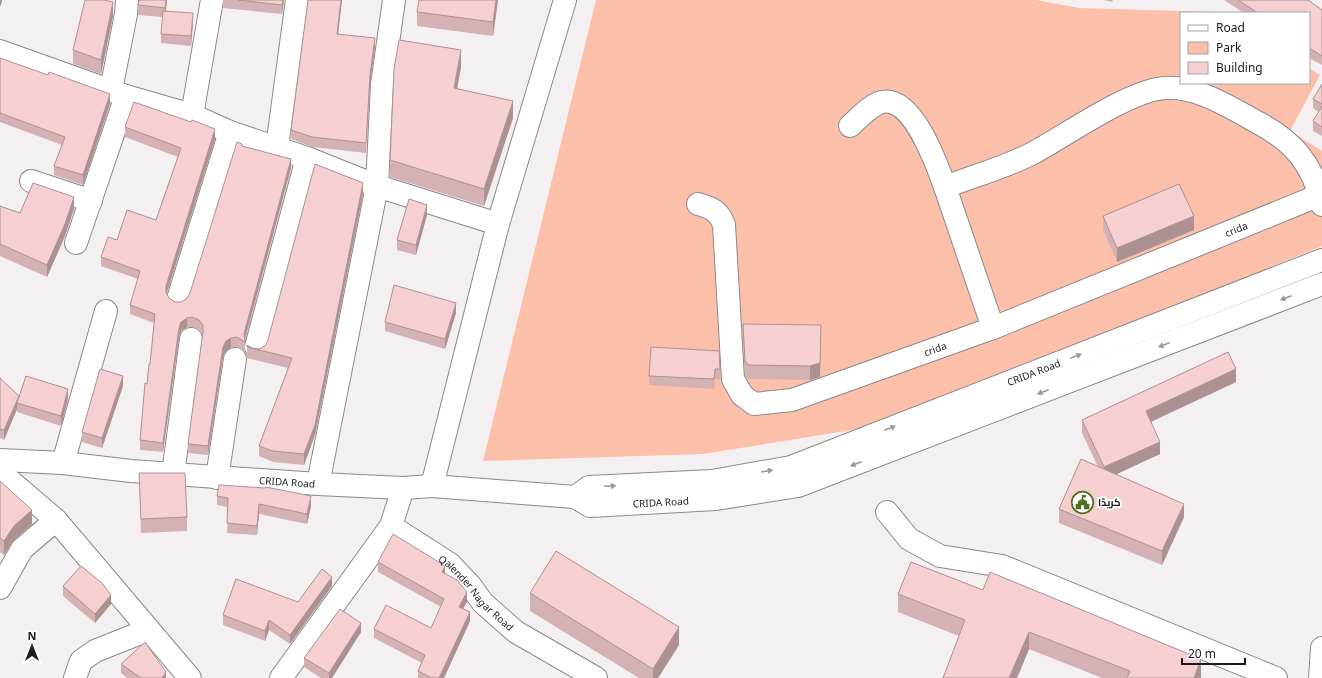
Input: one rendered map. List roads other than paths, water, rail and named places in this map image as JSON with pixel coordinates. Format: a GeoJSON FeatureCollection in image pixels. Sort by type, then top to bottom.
{"type":"FeatureCollection","features":[{"type":"Feature","properties":{"kind":"street"},"geometry":{"type":"LineString","coordinates":[[76,243],[90,201],[118,93],[127,0]]}},
{"type":"Feature","properties":{"kind":"street"},"geometry":{"type":"LineString","coordinates":[[192,116],[212,0]]}},
{"type":"Feature","properties":{"kind":"street"},"geometry":{"type":"LineString","coordinates":[[277,147],[297,0]]}},
{"type":"Feature","properties":{"kind":"street"},"geometry":{"type":"LineString","coordinates":[[318,484],[377,186],[382,85],[394,0]]}},
{"type":"Feature","properties":{"kind":"street"},"geometry":{"type":"LineString","coordinates":[[432,486],[498,224],[565,0]]}},
{"type":"Feature","properties":{"kind":"street"},"geometry":{"type":"LineString","coordinates":[[0,51],[118,93],[192,116],[230,132],[308,158],[377,186],[498,224]]}},
{"type":"Feature","properties":{"kind":"street"},"geometry":{"type":"LineString","coordinates":[[945,187],[1034,153],[1134,96],[1164,88],[1186,89],[1227,106],[1266,126],[1300,154],[1314,178],[1321,200]]}},
{"type":"Feature","properties":{"kind":"street"},"geometry":{"type":"LineString","coordinates":[[850,126],[876,104],[884,102],[892,102],[909,114],[917,127],[945,187],[993,328]]}},
{"type":"Feature","properties":{"kind":"street"},"geometry":{"type":"LineString","coordinates":[[178,299],[230,132]]}},
{"type":"Feature","properties":{"kind":"street"},"geometry":{"type":"LineString","coordinates":[[256,347],[308,158]]}},
{"type":"Feature","properties":{"kind":"street"},"geometry":{"type":"LineString","coordinates":[[31,181],[90,201]]}},
{"type":"Feature","properties":{"kind":"street","name":"crida"},"geometry":{"type":"LineString","coordinates":[[698,204],[713,208],[721,215],[724,225],[733,379],[742,395],[754,404],[792,400],[844,383],[993,328],[1321,200]]}},
{"type":"Feature","properties":{"kind":"street","name":"CRIDA Road"},"geometry":{"type":"LineString","coordinates":[[746,485],[1322,260]]}},
{"type":"Feature","properties":{"kind":"street","name":"CRIDA Road"},"geometry":{"type":"LineString","coordinates":[[0,460],[63,463],[131,471],[217,478],[403,488],[432,486],[575,497],[589,487],[712,481],[746,485],[798,486],[1322,284]]}},
{"type":"Feature","properties":{"kind":"street"},"geometry":{"type":"LineString","coordinates":[[63,463],[106,311]]}},
{"type":"Feature","properties":{"kind":"street"},"geometry":{"type":"LineString","coordinates":[[173,474],[191,339]]}},
{"type":"Feature","properties":{"kind":"street"},"geometry":{"type":"LineString","coordinates":[[217,478],[235,359]]}},
{"type":"Feature","properties":{"kind":"street"},"geometry":{"type":"LineString","coordinates":[[0,472],[56,520],[190,678]]}},
{"type":"Feature","properties":{"kind":"street"},"geometry":{"type":"LineString","coordinates":[[281,678],[391,526],[403,488]]}},
{"type":"Feature","properties":{"kind":"street"},"geometry":{"type":"LineString","coordinates":[[887,512],[909,539],[940,556],[1002,566],[1276,678]]}},
{"type":"Feature","properties":{"kind":"street"},"geometry":{"type":"LineString","coordinates":[[0,588],[22,549],[56,520]]}},
{"type":"Feature","properties":{"kind":"street","name":"Qalender Nagar Road"},"geometry":{"type":"LineString","coordinates":[[391,526],[450,564],[470,585],[483,603],[516,632],[596,678]]}},
{"type":"Feature","properties":{"kind":"street"},"geometry":{"type":"LineString","coordinates":[[75,678],[81,661],[95,651],[148,630]]}},
{"type":"Feature","properties":{"kind":"street"},"geometry":{"type":"LineString","coordinates":[[1320,678],[1322,648]]}},
{"type":"Feature","properties":{"kind":"place","name":"کریڈا"},"geometry":{"type":"Point","coordinates":[1082,502]}}]}
